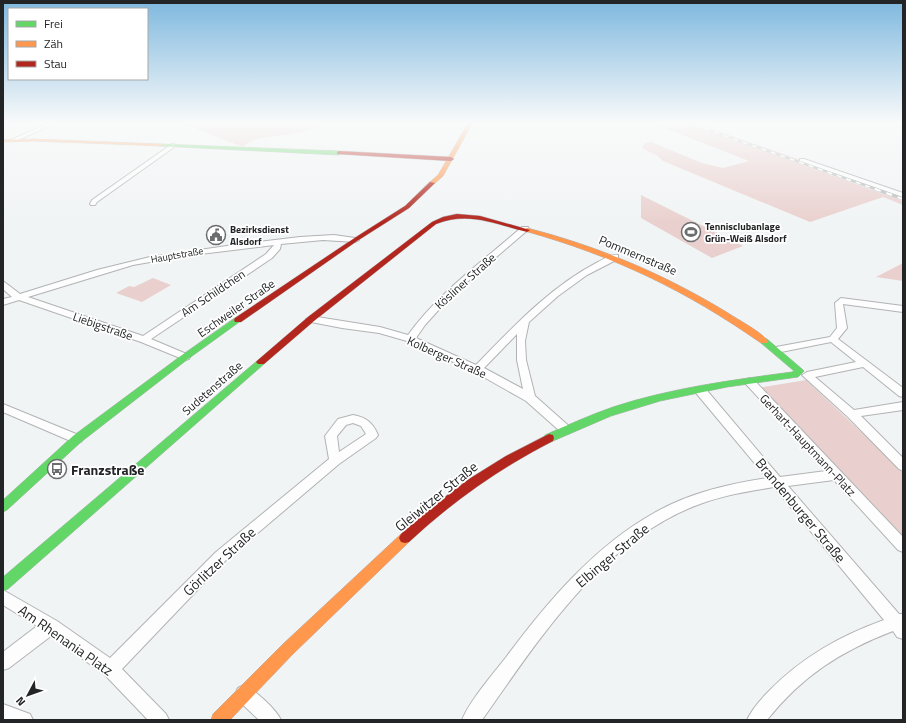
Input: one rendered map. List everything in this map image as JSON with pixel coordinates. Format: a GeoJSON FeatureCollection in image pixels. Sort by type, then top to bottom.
{"type":"FeatureCollection","features":[{"type":"Feature","properties":{"kind":"street"},"geometry":{"type":"LineString","coordinates":[[93,204],[94,201],[159,156]]}},
{"type":"Feature","properties":{"kind":"street"},"geometry":{"type":"LineString","coordinates":[[386,156],[451,159]]}},
{"type":"Feature","properties":{"kind":"street","name":"Eschweiler Straße"},"geometry":{"type":"LineString","coordinates":[[3,507],[77,439],[185,357],[355,240],[407,207],[434,184],[453,156]]}},
{"type":"Feature","properties":{"kind":"street"},"geometry":{"type":"LineString","coordinates":[[802,160],[903,195]]}},
{"type":"Feature","properties":{"kind":"street","name":"Pommernstraße"},"geometry":{"type":"LineString","coordinates":[[443,218],[450,216],[468,216],[556,237],[615,257],[659,276],[702,299],[750,330],[776,350],[799,371]]}},
{"type":"Feature","properties":{"kind":"street","name":"Sudetenstraße"},"geometry":{"type":"LineString","coordinates":[[3,584],[311,319],[434,223],[443,218]]}},
{"type":"Feature","properties":{"kind":"street","name":"Kösliner Straße"},"geometry":{"type":"LineString","coordinates":[[410,339],[423,320],[442,300],[525,229]]}},
{"type":"Feature","properties":{"kind":"street","name":"Hauptstraße"},"geometry":{"type":"LineString","coordinates":[[3,302],[72,280],[134,263],[184,253],[336,237],[355,240]]}},
{"type":"Feature","properties":{"kind":"street","name":"Am Schildchen"},"geometry":{"type":"LineString","coordinates":[[144,340],[268,256],[276,248],[278,242]]}},
{"type":"Feature","properties":{"kind":"street"},"geometry":{"type":"LineString","coordinates":[[477,369],[527,318],[566,285],[593,268],[615,257]]}},
{"type":"Feature","properties":{"kind":"street","name":"Liebigstraße"},"geometry":{"type":"LineString","coordinates":[[3,284],[13,294],[20,297],[144,340],[185,357]]}},
{"type":"Feature","properties":{"kind":"street"},"geometry":{"type":"LineString","coordinates":[[776,350],[833,339],[842,328],[839,303],[841,301],[903,309]]}},
{"type":"Feature","properties":{"kind":"street"},"geometry":{"type":"LineString","coordinates":[[527,318],[522,329],[520,345],[522,363],[530,398]]}},
{"type":"Feature","properties":{"kind":"street","name":"Kolberger Straße"},"geometry":{"type":"LineString","coordinates":[[311,319],[380,330],[410,339],[477,369],[530,398],[566,430]]}},
{"type":"Feature","properties":{"kind":"street"},"geometry":{"type":"LineString","coordinates":[[833,339],[903,393]]}},
{"type":"Feature","properties":{"kind":"street"},"geometry":{"type":"LineString","coordinates":[[866,363],[807,375],[852,414],[901,462]]}},
{"type":"Feature","properties":{"kind":"street","name":"Gerhart-Hauptmann-Platz"},"geometry":{"type":"LineString","coordinates":[[749,381],[795,375],[799,371]]}},
{"type":"Feature","properties":{"kind":"street","name":"Gerhart-Hauptmann-Platz"},"geometry":{"type":"LineString","coordinates":[[749,381],[903,546]]}},
{"type":"Feature","properties":{"kind":"street","name":"Gleiwitzer Straße"},"geometry":{"type":"LineString","coordinates":[[219,720],[243,693],[298,638],[423,522],[459,492],[485,473],[566,430],[639,402],[666,395],[749,381]]}},
{"type":"Feature","properties":{"kind":"street","name":"Brandenburger Straße"},"geometry":{"type":"LineString","coordinates":[[700,390],[901,625]]}},
{"type":"Feature","properties":{"kind":"street"},"geometry":{"type":"LineString","coordinates":[[852,414],[903,406]]}},
{"type":"Feature","properties":{"kind":"street"},"geometry":{"type":"LineString","coordinates":[[3,408],[77,439]]}},
{"type":"Feature","properties":{"kind":"street","name":"Görlitzer Straße"},"geometry":{"type":"LineString","coordinates":[[111,669],[221,556],[335,461]]}},
{"type":"Feature","properties":{"kind":"street","name":"Elbinger Straße"},"geometry":{"type":"LineString","coordinates":[[471,720],[551,612],[577,583],[642,527],[695,500],[733,489],[836,475]]}},
{"type":"Feature","properties":{"kind":"street","name":"Am Rhenania Platz"},"geometry":{"type":"LineString","coordinates":[[3,597],[51,626],[111,669],[160,720]]}},
{"type":"Feature","properties":{"kind":"street"},"geometry":{"type":"LineString","coordinates":[[756,720],[771,700],[797,674],[822,656],[856,638],[901,625]]}},
{"type":"Feature","properties":{"kind":"street"},"geometry":{"type":"LineString","coordinates":[[3,662],[51,626]]}},
{"type":"Feature","properties":{"kind":"street"},"geometry":{"type":"LineString","coordinates":[[243,693],[272,720]]}},
{"type":"Feature","properties":{"kind":"street"},"geometry":{"type":"LineString","coordinates":[[3,713],[24,720]]}},
{"type":"Feature","properties":{"kind":"shaded area"},"geometry":{"type":"Polygon","coordinates":[[[657,156],[684,156],[702,163],[723,168],[749,161],[736,156],[777,156],[903,201],[903,205],[883,197],[810,222],[663,161],[657,156]]]}},
{"type":"Feature","properties":{"kind":"shaded area"},"geometry":{"type":"Polygon","coordinates":[[[784,156],[788,156],[903,196],[903,198],[784,156]]]}},
{"type":"Feature","properties":{"kind":"shaded area","name":"Tennisclubanlage Grün-Weiß Alsdorf"},"geometry":{"type":"Polygon","coordinates":[[[641,195],[743,246],[712,258],[641,218],[641,195]]]}},
{"type":"Feature","properties":{"kind":"shaded area"},"geometry":{"type":"Polygon","coordinates":[[[903,263],[903,281],[876,277],[903,263]]]}},
{"type":"Feature","properties":{"kind":"shaded area"},"geometry":{"type":"Polygon","coordinates":[[[153,278],[171,285],[142,302],[116,293],[129,286],[134,287],[153,278]]]}},
{"type":"Feature","properties":{"kind":"shaded area"},"geometry":{"type":"Polygon","coordinates":[[[806,380],[891,460],[903,474],[903,544],[757,388],[806,380]]]}},
{"type":"Feature","properties":{"kind":"railway"},"geometry":{"type":"LineString","coordinates":[[781,156],[878,190]]}},
{"type":"Feature","properties":{"kind":"railway"},"geometry":{"type":"LineString","coordinates":[[875,189],[903,199]]}},
{"type":"Feature","properties":{"kind":"traffic: fast"},"geometry":{"type":"LineString","coordinates":[[3,507],[77,439],[185,357],[238,320]]}},
{"type":"Feature","properties":{"kind":"traffic: fast"},"geometry":{"type":"LineString","coordinates":[[549,438],[599,416],[638,403],[704,388],[795,375],[799,371],[764,341]]}},
{"type":"Feature","properties":{"kind":"traffic: fast"},"geometry":{"type":"LineString","coordinates":[[3,585],[261,362]]}},
{"type":"Feature","properties":{"kind":"traffic: slow"},"geometry":{"type":"LineString","coordinates":[[432,183],[440,176],[452,156]]}},
{"type":"Feature","properties":{"kind":"traffic: slow"},"geometry":{"type":"LineString","coordinates":[[527,230],[591,249],[651,274],[709,305],[764,341]]}},
{"type":"Feature","properties":{"kind":"traffic: slow"},"geometry":{"type":"LineString","coordinates":[[219,720],[288,649],[405,538]]}},
{"type":"Feature","properties":{"kind":"traffic: jam"},"geometry":{"type":"LineString","coordinates":[[390,156],[451,159]]}},
{"type":"Feature","properties":{"kind":"traffic: jam"},"geometry":{"type":"LineString","coordinates":[[238,320],[355,240],[407,207],[432,183]]}},
{"type":"Feature","properties":{"kind":"traffic: jam"},"geometry":{"type":"LineString","coordinates":[[261,362],[311,319],[434,223],[445,218],[469,216],[492,220],[527,230]]}},
{"type":"Feature","properties":{"kind":"traffic: jam"},"geometry":{"type":"LineString","coordinates":[[405,538],[421,523],[473,482],[491,470],[549,438]]}},
{"type":"Feature","properties":{"kind":"place","name":"Tennisclubanlage Grün-Weiß Alsdorf"},"geometry":{"type":"Point","coordinates":[691,232]}},
{"type":"Feature","properties":{"kind":"place","name":"Bezirksdienst Alsdorf"},"geometry":{"type":"Point","coordinates":[216,235]}},
{"type":"Feature","properties":{"kind":"place","name":"Franzstraße"},"geometry":{"type":"Point","coordinates":[57,469]}}]}
